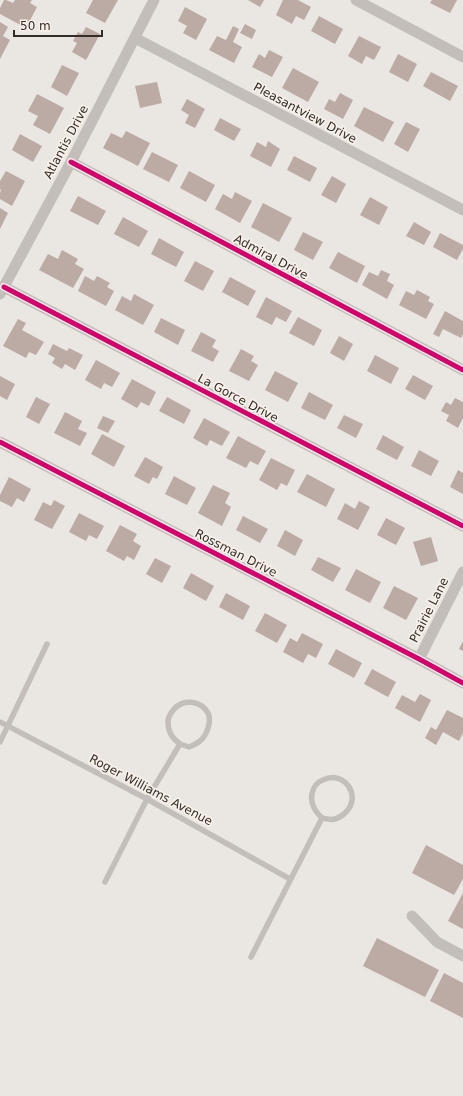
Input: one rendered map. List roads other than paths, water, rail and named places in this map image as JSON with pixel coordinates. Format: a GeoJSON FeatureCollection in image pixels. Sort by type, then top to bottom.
{"type":"FeatureCollection","features":[{"type":"Feature","properties":{"kind":"street","name":"Atlantis Drive"},"geometry":{"type":"LineString","coordinates":[[2,291],[154,0]]}},
{"type":"Feature","properties":{"kind":"street"},"geometry":{"type":"LineString","coordinates":[[356,0],[463,57]]}},
{"type":"Feature","properties":{"kind":"street","name":"Pleasantview Drive"},"geometry":{"type":"LineString","coordinates":[[134,38],[463,210]]}},
{"type":"Feature","properties":{"kind":"street","name":"Admiral Drive"},"geometry":{"type":"LineString","coordinates":[[70,162],[463,370]]}},
{"type":"Feature","properties":{"kind":"street","name":"La Gorce Drive"},"geometry":{"type":"LineString","coordinates":[[2,291],[463,526]]}},
{"type":"Feature","properties":{"kind":"street","name":"Rossman Drive"},"geometry":{"type":"LineString","coordinates":[[0,442],[463,683]]}},
{"type":"Feature","properties":{"kind":"street","name":"Prairie Lane"},"geometry":{"type":"LineString","coordinates":[[419,659],[463,572]]}},
{"type":"Feature","properties":{"kind":"street"},"geometry":{"type":"LineString","coordinates":[[412,916],[437,942],[463,956]]}},
{"type":"Feature","properties":{"kind":"lane"},"geometry":{"type":"LineString","coordinates":[[0,742],[47,644]]}},
{"type":"Feature","properties":{"kind":"lane"},"geometry":{"type":"LineString","coordinates":[[188,702],[196,703],[202,706],[208,713],[209,723],[207,732],[200,742],[189,747],[180,744],[173,739],[168,727],[169,717],[173,710],[180,704],[188,702]]}},
{"type":"Feature","properties":{"kind":"lane","name":"Roger Williams Avenue"},"geometry":{"type":"LineString","coordinates":[[0,722],[147,799],[290,879]]}},
{"type":"Feature","properties":{"kind":"lane"},"geometry":{"type":"LineString","coordinates":[[105,882],[147,799],[180,744]]}},
{"type":"Feature","properties":{"kind":"lane"},"geometry":{"type":"LineString","coordinates":[[339,778],[350,787],[352,793],[352,804],[349,810],[341,817],[334,819],[322,818],[313,806],[311,798],[312,791],[317,783],[324,779],[339,778]]}},
{"type":"Feature","properties":{"kind":"lane"},"geometry":{"type":"LineString","coordinates":[[251,957],[322,818]]}}]}
